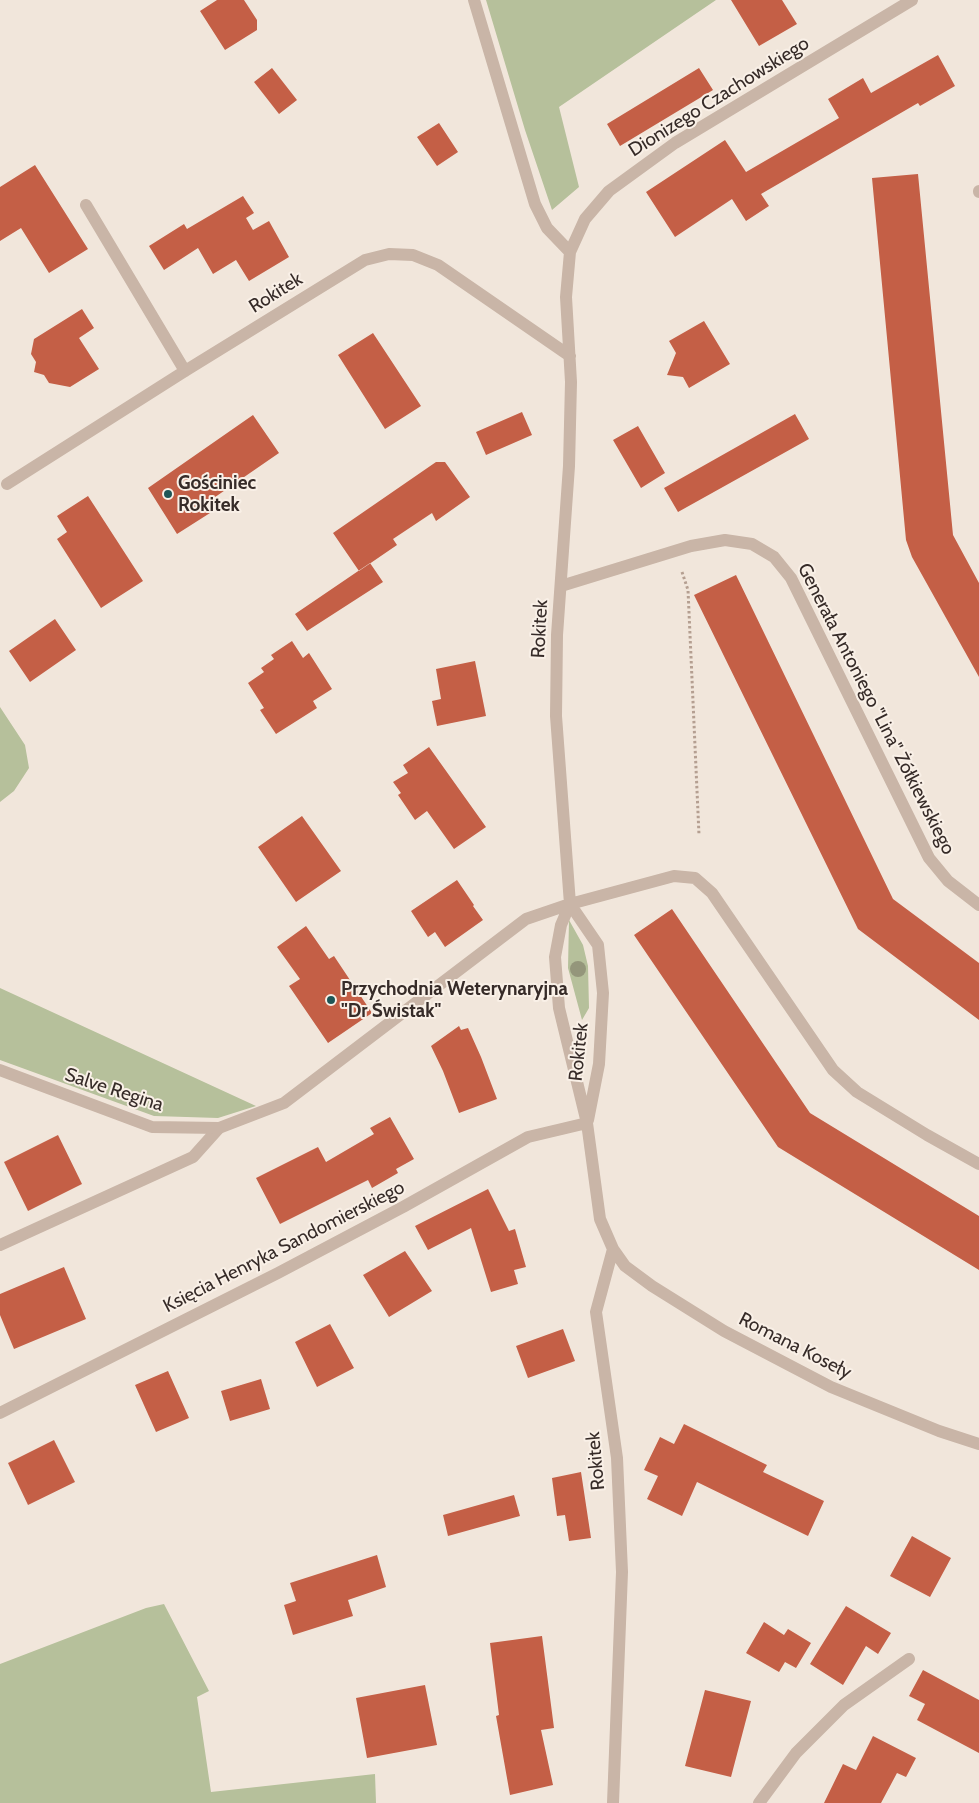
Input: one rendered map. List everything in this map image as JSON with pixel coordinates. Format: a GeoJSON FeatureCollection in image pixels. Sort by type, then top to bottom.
{"type":"FeatureCollection","features":[{"type":"Feature","properties":{"kind":"street"},"geometry":{"type":"LineString","coordinates":[[474,0],[535,204],[547,228],[570,252]]}},
{"type":"Feature","properties":{"kind":"street","name":"Dionizego Czachowskiego"},"geometry":{"type":"LineString","coordinates":[[570,252],[585,219],[609,191],[675,143],[912,0]]}},
{"type":"Feature","properties":{"kind":"street"},"geometry":{"type":"LineString","coordinates":[[86,205],[185,371]]}},
{"type":"Feature","properties":{"kind":"street","name":"Rokitek"},"geometry":{"type":"LineString","coordinates":[[570,252],[566,297],[570,356],[569,466],[557,635],[556,716],[570,904],[561,925],[555,957],[559,1008],[587,1123],[600,1219],[613,1249],[596,1312],[616,1458],[622,1572],[613,1803]]}},
{"type":"Feature","properties":{"kind":"street","name":"Rokitek"},"geometry":{"type":"LineString","coordinates":[[7,484],[365,260],[389,254],[413,255],[438,265],[570,356]]}},
{"type":"Feature","properties":{"kind":"street","name":"Generała Antoniego \"Lina\" Żółkiewskiego"},"geometry":{"type":"LineString","coordinates":[[561,586],[691,546],[725,540],[752,544],[774,557],[791,578],[929,858],[948,881],[979,905]]}},
{"type":"Feature","properties":{"kind":"street"},"geometry":{"type":"LineString","coordinates":[[570,904],[674,876],[694,878],[712,893],[833,1070],[857,1092],[979,1164]]}},
{"type":"Feature","properties":{"kind":"street","name":"Rokitek"},"geometry":{"type":"LineString","coordinates":[[570,904],[598,945],[604,993],[600,1064],[587,1123]]}},
{"type":"Feature","properties":{"kind":"street","name":"Salve Regina"},"geometry":{"type":"LineString","coordinates":[[0,1070],[152,1127],[219,1128],[284,1103],[526,919],[570,904]]}},
{"type":"Feature","properties":{"kind":"street","name":"Księcia Henryka Sandomierskiego"},"geometry":{"type":"LineString","coordinates":[[0,1413],[295,1264],[403,1207],[528,1137],[587,1123]]}},
{"type":"Feature","properties":{"kind":"street"},"geometry":{"type":"LineString","coordinates":[[0,1244],[193,1157],[219,1128]]}},
{"type":"Feature","properties":{"kind":"street","name":"Romana Koseły"},"geometry":{"type":"LineString","coordinates":[[613,1249],[625,1266],[652,1286],[749,1344],[831,1387],[939,1431],[979,1444]]}},
{"type":"Feature","properties":{"kind":"street"},"geometry":{"type":"LineString","coordinates":[[760,1803],[796,1753],[844,1705],[909,1659]]}},
{"type":"Feature","properties":{"kind":"path"},"geometry":{"type":"LineString","coordinates":[[681,566],[688,590],[700,835]]}},
{"type":"Feature","properties":{"kind":"green space"},"geometry":{"type":"Polygon","coordinates":[[[486,0],[716,0],[559,107],[579,187],[552,210],[525,130],[486,0]]]}},
{"type":"Feature","properties":{"kind":"green space"},"geometry":{"type":"Polygon","coordinates":[[[0,707],[25,745],[29,768],[14,791],[0,802],[0,707]]]}},
{"type":"Feature","properties":{"kind":"green space"},"geometry":{"type":"Polygon","coordinates":[[[569,920],[583,945],[588,966],[589,1008],[582,1020],[568,968],[569,920]]]}},
{"type":"Feature","properties":{"kind":"green space"},"geometry":{"type":"Polygon","coordinates":[[[0,988],[256,1106],[218,1118],[154,1116],[0,1060],[0,988]]]}},
{"type":"Feature","properties":{"kind":"green space"},"geometry":{"type":"Polygon","coordinates":[[[164,1604],[209,1691],[197,1697],[211,1792],[375,1774],[376,1803],[0,1803],[0,1664],[146,1608],[164,1604]]]}},
{"type":"Feature","properties":{"kind":"building"},"geometry":{"type":"Polygon","coordinates":[[[217,0],[244,0],[257,20],[257,30],[225,50],[200,11],[217,0]]]}},
{"type":"Feature","properties":{"kind":"building"},"geometry":{"type":"Polygon","coordinates":[[[731,0],[782,0],[797,24],[759,46],[731,0]]]}},
{"type":"Feature","properties":{"kind":"building"},"geometry":{"type":"Polygon","coordinates":[[[938,55],[955,86],[920,106],[918,103],[761,194],[769,206],[746,221],[732,199],[675,237],[646,192],[725,140],[746,172],[839,118],[828,99],[863,78],[871,93],[938,55]]]}},
{"type":"Feature","properties":{"kind":"building"},"geometry":{"type":"Polygon","coordinates":[[[272,68],[297,100],[279,114],[254,82],[272,68]]]}},
{"type":"Feature","properties":{"kind":"building"},"geometry":{"type":"Polygon","coordinates":[[[699,68],[713,90],[620,146],[607,124],[699,68]]]}},
{"type":"Feature","properties":{"kind":"building"},"geometry":{"type":"Polygon","coordinates":[[[439,123],[458,152],[437,166],[417,137],[439,123]]]}},
{"type":"Feature","properties":{"kind":"building"},"geometry":{"type":"Polygon","coordinates":[[[35,165],[88,249],[49,273],[21,228],[0,241],[0,187],[35,165]]]}},
{"type":"Feature","properties":{"kind":"building"},"geometry":{"type":"Polygon","coordinates":[[[918,174],[953,535],[979,583],[979,677],[912,557],[906,540],[872,178],[918,174]]]}},
{"type":"Feature","properties":{"kind":"building"},"geometry":{"type":"Polygon","coordinates":[[[243,196],[254,213],[246,218],[253,230],[269,221],[289,257],[249,281],[236,260],[213,274],[198,248],[164,270],[149,246],[184,224],[187,229],[243,196]]]}},
{"type":"Feature","properties":{"kind":"building"},"geometry":{"type":"Polygon","coordinates":[[[82,309],[94,328],[79,338],[99,369],[70,387],[49,383],[44,375],[34,372],[36,362],[31,354],[34,339],[82,309]]]}},
{"type":"Feature","properties":{"kind":"building"},"geometry":{"type":"Polygon","coordinates":[[[704,321],[730,364],[689,388],[683,377],[667,375],[676,353],[669,341],[704,321]]]}},
{"type":"Feature","properties":{"kind":"building"},"geometry":{"type":"Polygon","coordinates":[[[373,333],[421,406],[385,429],[338,355],[373,333]]]}},
{"type":"Feature","properties":{"kind":"building"},"geometry":{"type":"Polygon","coordinates":[[[522,412],[532,435],[486,455],[476,432],[522,412]]]}},
{"type":"Feature","properties":{"kind":"building"},"geometry":{"type":"Polygon","coordinates":[[[795,414],[809,439],[678,512],[664,488],[795,414]]]}},
{"type":"Feature","properties":{"kind":"building"},"geometry":{"type":"Polygon","coordinates":[[[253,415],[279,453],[205,504],[210,513],[177,534],[148,488],[253,415]]]}},
{"type":"Feature","properties":{"kind":"building"},"geometry":{"type":"Polygon","coordinates":[[[638,426],[665,473],[641,488],[613,440],[638,426]]]}},
{"type":"Feature","properties":{"kind":"building"},"geometry":{"type":"Polygon","coordinates":[[[436,462],[445,462],[470,497],[436,521],[432,513],[393,539],[397,545],[359,571],[333,533],[436,462]]]}},
{"type":"Feature","properties":{"kind":"building"},"geometry":{"type":"Polygon","coordinates":[[[88,496],[143,581],[101,608],[57,539],[67,532],[57,516],[88,496]]]}},
{"type":"Feature","properties":{"kind":"building"},"geometry":{"type":"Polygon","coordinates":[[[370,563],[383,582],[307,631],[295,614],[370,563]]]}},
{"type":"Feature","properties":{"kind":"building"},"geometry":{"type":"Polygon","coordinates":[[[736,575],[893,899],[979,963],[979,1020],[858,929],[694,595],[736,575]]]}},
{"type":"Feature","properties":{"kind":"building"},"geometry":{"type":"Polygon","coordinates":[[[55,619],[76,650],[30,682],[9,651],[55,619]]]}},
{"type":"Feature","properties":{"kind":"building"},"geometry":{"type":"Polygon","coordinates":[[[292,641],[303,658],[309,653],[332,689],[313,701],[317,708],[276,734],[260,710],[264,708],[248,683],[264,672],[261,668],[274,659],[271,655],[292,641]]]}},
{"type":"Feature","properties":{"kind":"building"},"geometry":{"type":"Polygon","coordinates":[[[475,661],[486,716],[437,726],[432,701],[441,699],[436,669],[475,661]]]}},
{"type":"Feature","properties":{"kind":"building"},"geometry":{"type":"Polygon","coordinates":[[[429,747],[486,827],[454,849],[427,811],[415,820],[398,795],[401,793],[393,782],[408,773],[403,765],[429,747]]]}},
{"type":"Feature","properties":{"kind":"building"},"geometry":{"type":"Polygon","coordinates":[[[302,816],[341,871],[296,902],[258,847],[302,816]]]}},
{"type":"Feature","properties":{"kind":"building"},"geometry":{"type":"Polygon","coordinates":[[[457,880],[483,920],[445,947],[435,932],[428,937],[411,911],[457,880]]]}},
{"type":"Feature","properties":{"kind":"building"},"geometry":{"type":"Polygon","coordinates":[[[672,909],[810,1113],[979,1216],[979,1270],[778,1147],[634,935],[672,909]]]}},
{"type":"Feature","properties":{"kind":"building","name":"Przychodnia Weterynaryjna \"Dr Świstak\""},"geometry":{"type":"Polygon","coordinates":[[[306,926],[329,959],[334,956],[372,1013],[328,1043],[289,986],[300,979],[277,947],[306,926]]]}},
{"type":"Feature","properties":{"kind":"building"},"geometry":{"type":"Polygon","coordinates":[[[459,1026],[461,1030],[468,1028],[497,1099],[459,1113],[431,1046],[459,1026]]]}},
{"type":"Feature","properties":{"kind":"building"},"geometry":{"type":"Polygon","coordinates":[[[390,1117],[414,1159],[396,1169],[398,1173],[372,1188],[368,1180],[280,1224],[256,1178],[318,1147],[326,1162],[374,1134],[370,1128],[390,1117]]]}},
{"type":"Feature","properties":{"kind":"building"},"geometry":{"type":"Polygon","coordinates":[[[58,1135],[82,1184],[28,1211],[4,1162],[58,1135]]]}},
{"type":"Feature","properties":{"kind":"building"},"geometry":{"type":"Polygon","coordinates":[[[488,1189],[509,1231],[515,1229],[526,1267],[514,1270],[518,1284],[491,1292],[471,1228],[428,1250],[415,1226],[488,1189]]]}},
{"type":"Feature","properties":{"kind":"building"},"geometry":{"type":"Polygon","coordinates":[[[405,1251],[432,1291],[389,1317],[363,1275],[405,1251]]]}},
{"type":"Feature","properties":{"kind":"building"},"geometry":{"type":"Polygon","coordinates":[[[64,1267],[86,1319],[14,1349],[0,1315],[0,1294],[64,1267]]]}},
{"type":"Feature","properties":{"kind":"building"},"geometry":{"type":"Polygon","coordinates":[[[330,1324],[354,1368],[317,1387],[295,1342],[330,1324]]]}},
{"type":"Feature","properties":{"kind":"building"},"geometry":{"type":"Polygon","coordinates":[[[563,1329],[575,1361],[528,1378],[516,1346],[563,1329]]]}},
{"type":"Feature","properties":{"kind":"building"},"geometry":{"type":"Polygon","coordinates":[[[168,1371],[189,1418],[156,1432],[135,1385],[168,1371]]]}},
{"type":"Feature","properties":{"kind":"building"},"geometry":{"type":"Polygon","coordinates":[[[261,1379],[270,1409],[230,1421],[221,1391],[261,1379]]]}},
{"type":"Feature","properties":{"kind":"building"},"geometry":{"type":"Polygon","coordinates":[[[684,1424],[767,1465],[763,1472],[824,1501],[808,1536],[697,1482],[682,1516],[647,1499],[658,1476],[644,1470],[660,1437],[674,1444],[684,1424]]]}},
{"type":"Feature","properties":{"kind":"building"},"geometry":{"type":"Polygon","coordinates":[[[54,1440],[75,1482],[28,1505],[8,1463],[54,1440]]]}},
{"type":"Feature","properties":{"kind":"building"},"geometry":{"type":"Polygon","coordinates":[[[581,1472],[591,1538],[569,1541],[565,1515],[557,1516],[552,1478],[581,1472]]]}},
{"type":"Feature","properties":{"kind":"building"},"geometry":{"type":"Polygon","coordinates":[[[514,1495],[520,1516],[448,1536],[443,1515],[514,1495]]]}},
{"type":"Feature","properties":{"kind":"building"},"geometry":{"type":"Polygon","coordinates":[[[912,1536],[951,1558],[930,1597],[890,1576],[912,1536]]]}},
{"type":"Feature","properties":{"kind":"building"},"geometry":{"type":"Polygon","coordinates":[[[377,1555],[386,1587],[348,1600],[353,1616],[293,1635],[284,1605],[296,1601],[290,1583],[377,1555]]]}},
{"type":"Feature","properties":{"kind":"building"},"geometry":{"type":"Polygon","coordinates":[[[846,1606],[891,1633],[878,1654],[866,1646],[843,1685],[810,1664],[846,1606]]]}},
{"type":"Feature","properties":{"kind":"building"},"geometry":{"type":"Polygon","coordinates":[[[764,1622],[784,1635],[788,1629],[811,1643],[796,1668],[785,1662],[779,1672],[746,1653],[764,1622]]]}},
{"type":"Feature","properties":{"kind":"building"},"geometry":{"type":"Polygon","coordinates":[[[542,1636],[554,1728],[541,1730],[553,1785],[510,1795],[496,1716],[499,1715],[490,1643],[542,1636]]]}},
{"type":"Feature","properties":{"kind":"building"},"geometry":{"type":"Polygon","coordinates":[[[923,1670],[979,1700],[979,1753],[917,1720],[925,1704],[909,1696],[923,1670]]]}},
{"type":"Feature","properties":{"kind":"building"},"geometry":{"type":"Polygon","coordinates":[[[425,1685],[437,1745],[367,1758],[356,1698],[425,1685]]]}},
{"type":"Feature","properties":{"kind":"building"},"geometry":{"type":"Polygon","coordinates":[[[705,1690],[751,1701],[731,1777],[685,1766],[705,1690]]]}},
{"type":"Feature","properties":{"kind":"building"},"geometry":{"type":"Polygon","coordinates":[[[873,1736],[916,1758],[906,1777],[897,1773],[881,1803],[824,1803],[843,1764],[856,1770],[873,1736]]]}},
{"type":"Feature","properties":{"kind":"place","name":"Gościniec Rokitek"},"geometry":{"type":"Point","coordinates":[168,494]}},
{"type":"Feature","properties":{"kind":"place","name":"Przychodnia Weterynaryjna \"Dr Świstak\""},"geometry":{"type":"Point","coordinates":[331,1000]}}]}
